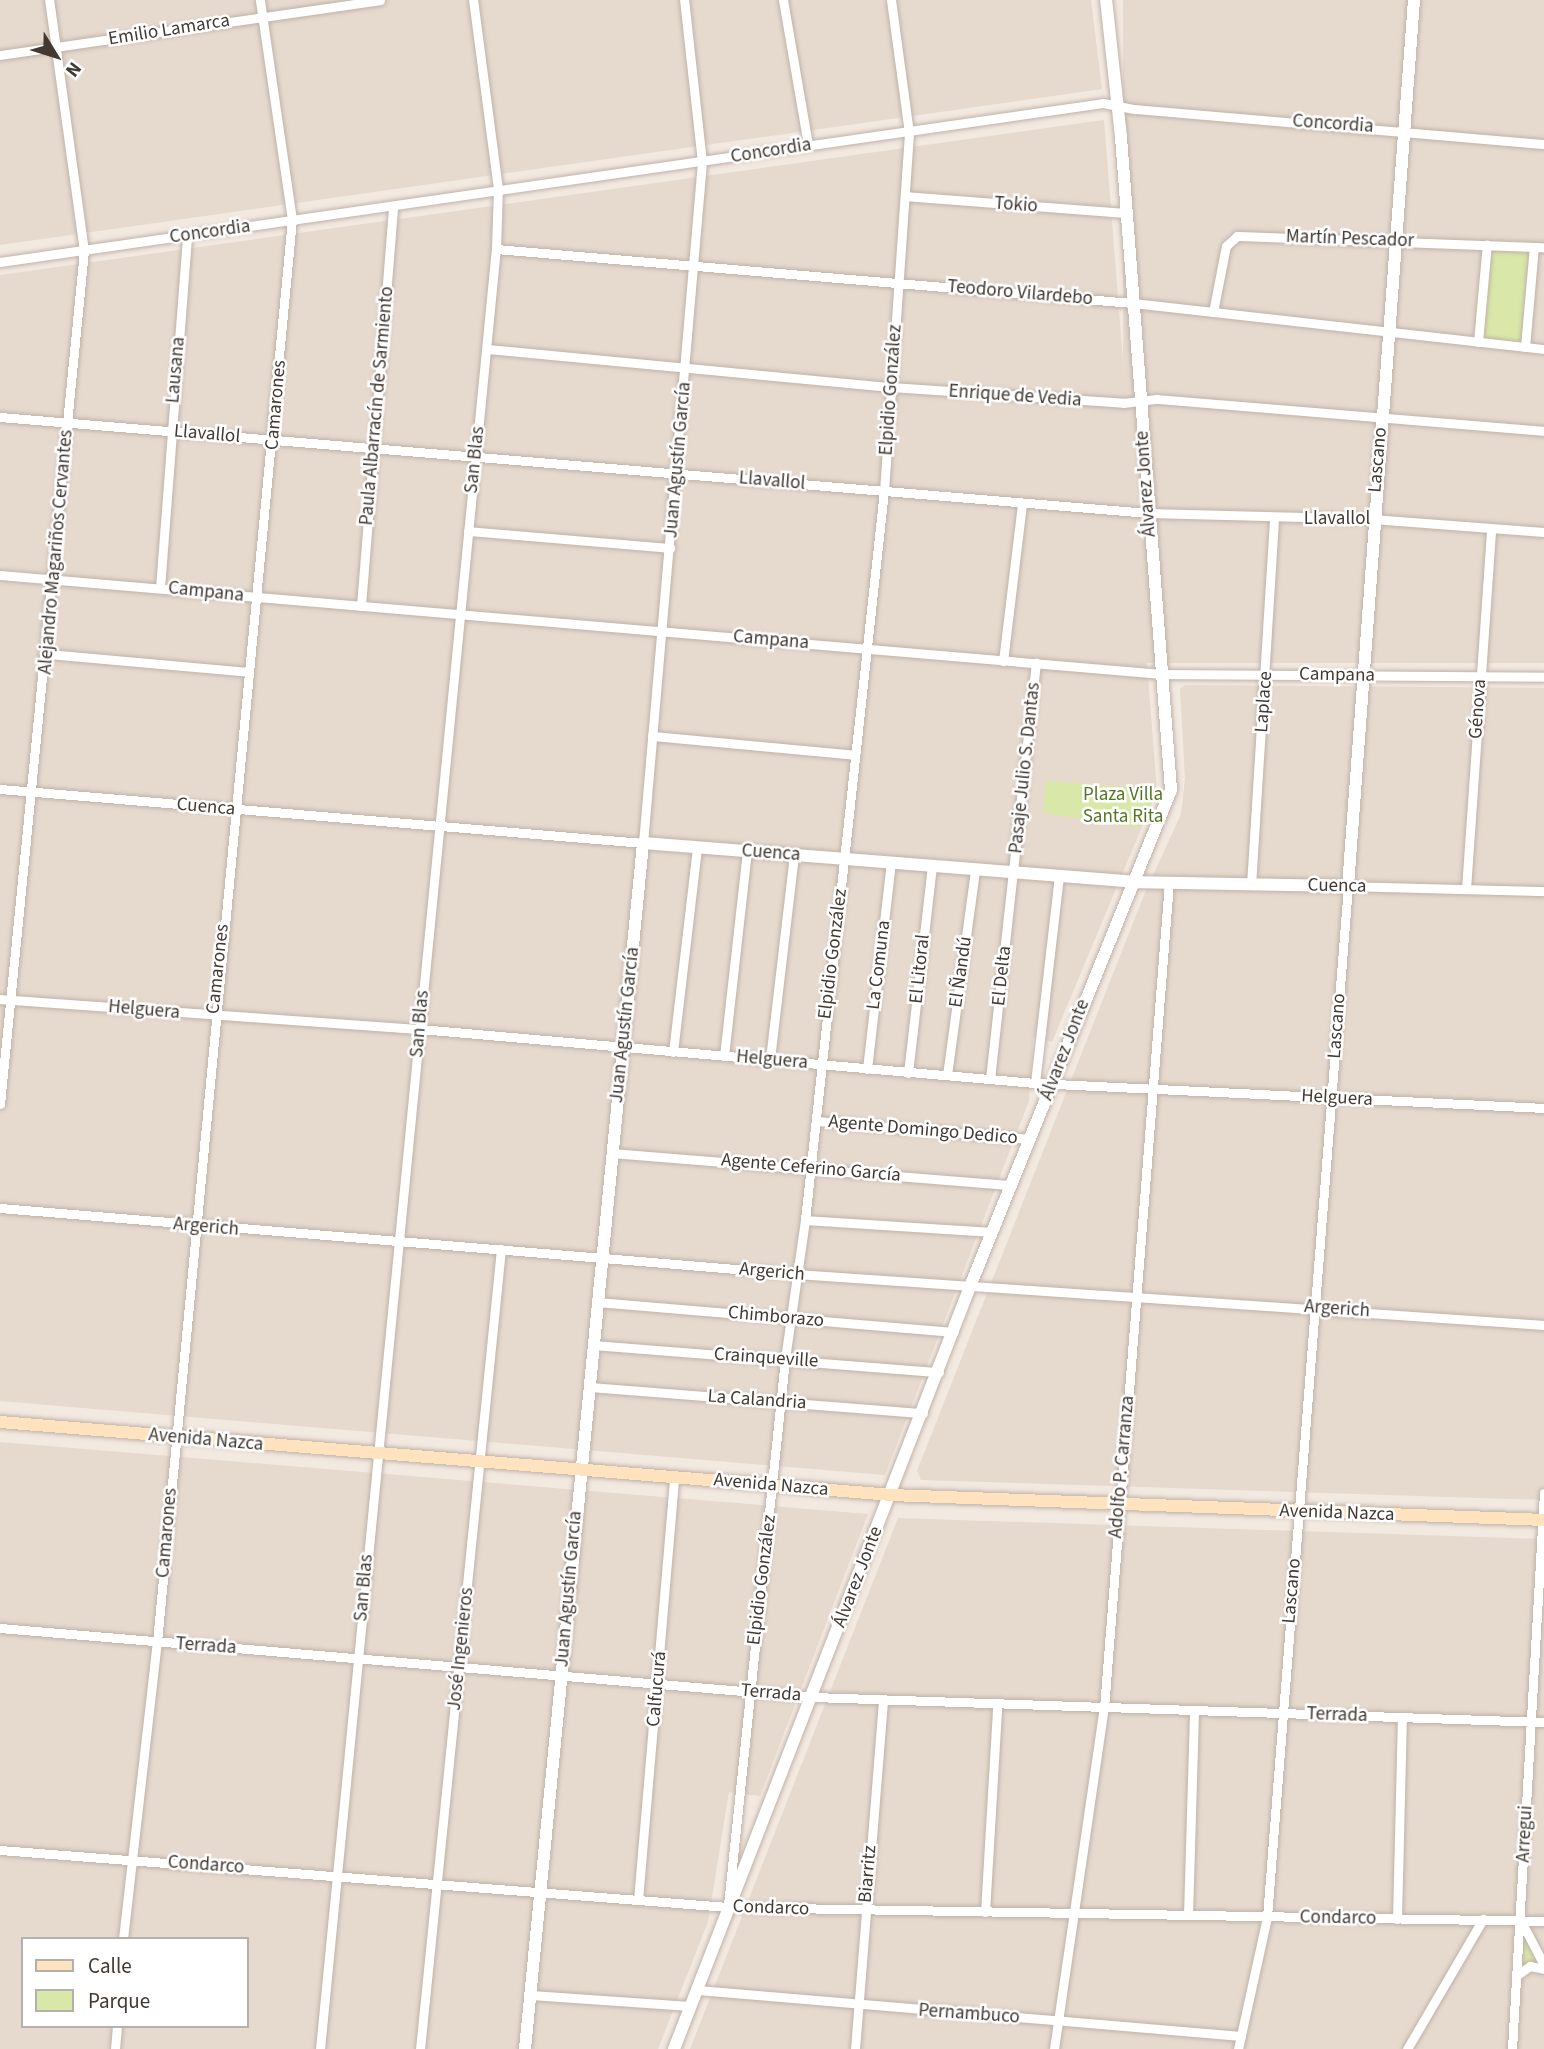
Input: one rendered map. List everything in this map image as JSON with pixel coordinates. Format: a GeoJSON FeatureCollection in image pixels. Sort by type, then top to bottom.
{"type":"FeatureCollection","features":[{"type":"Feature","properties":{"kind":"main road","name":"Avenida Nazca"},"geometry":{"type":"LineString","coordinates":[[0,1422],[891,1495],[1119,1506],[1543,1520]]}},
{"type":"Feature","properties":{"kind":"street","name":"Alejandro Magariños Cervantes"},"geometry":{"type":"LineString","coordinates":[[0,1104],[4,999],[47,654],[84,251],[49,0]]}},
{"type":"Feature","properties":{"kind":"street","name":"Camarones"},"geometry":{"type":"LineString","coordinates":[[123,1937],[129,1859],[157,1642],[193,1226],[273,440],[292,220],[260,0]]}},
{"type":"Feature","properties":{"kind":"street","name":"Emilio Lamarca"},"geometry":{"type":"LineString","coordinates":[[0,55],[380,0]]}},
{"type":"Feature","properties":{"kind":"street","name":"San Blas"},"geometry":{"type":"LineString","coordinates":[[320,2049],[334,1874],[401,1241],[496,249],[498,189],[473,0]]}},
{"type":"Feature","properties":{"kind":"street","name":"Juan Agustín García"},"geometry":{"type":"LineString","coordinates":[[525,2049],[643,843],[696,269],[702,162],[684,0]]}},
{"type":"Feature","properties":{"kind":"street"},"geometry":{"type":"LineString","coordinates":[[783,0],[808,144]]}},
{"type":"Feature","properties":{"kind":"street","name":"Elpidio González"},"geometry":{"type":"LineString","coordinates":[[728,1907],[785,1359],[805,1220],[884,491],[909,132],[891,0]]}},
{"type":"Feature","properties":{"kind":"street","name":"Álvarez Jonte"},"geometry":{"type":"LineString","coordinates":[[674,2049],[813,1697],[971,1284],[1171,790],[1119,107],[1106,0]]}},
{"type":"Feature","properties":{"kind":"street","name":"Lascano"},"geometry":{"type":"LineString","coordinates":[[1238,2049],[1267,1917],[1317,1308],[1373,519],[1414,0]]}},
{"type":"Feature","properties":{"kind":"street","name":"Concordia"},"geometry":{"type":"LineString","coordinates":[[0,262],[1103,103],[1119,107],[1544,144]]}},
{"type":"Feature","properties":{"kind":"street","name":"Tokio"},"geometry":{"type":"LineString","coordinates":[[905,196],[1127,213]]}},
{"type":"Feature","properties":{"kind":"street","name":"Paula Albarracín de Sarmiento"},"geometry":{"type":"LineString","coordinates":[[361,606],[393,206]]}},
{"type":"Feature","properties":{"kind":"street","name":"Lausana"},"geometry":{"type":"LineString","coordinates":[[160,588],[187,235]]}},
{"type":"Feature","properties":{"kind":"street","name":"Martín Pescador"},"geometry":{"type":"LineString","coordinates":[[1213,312],[1226,246],[1237,236],[1539,247]]}},
{"type":"Feature","properties":{"kind":"street"},"geometry":{"type":"LineString","coordinates":[[1478,342],[1488,244]]}},
{"type":"Feature","properties":{"kind":"street"},"geometry":{"type":"LineString","coordinates":[[1525,347],[1539,247]]}},
{"type":"Feature","properties":{"kind":"street","name":"Teodoro Vilardebo"},"geometry":{"type":"LineString","coordinates":[[496,249],[696,269],[1133,303],[1544,349]]}},
{"type":"Feature","properties":{"kind":"street","name":"Enrique de Vedia"},"geometry":{"type":"LineString","coordinates":[[487,349],[891,387],[1123,403],[1141,401],[1382,415],[1544,431]]}},
{"type":"Feature","properties":{"kind":"street","name":"Llavallol"},"geometry":{"type":"LineString","coordinates":[[0,417],[1148,513],[1274,519],[1373,519],[1544,532]]}},
{"type":"Feature","properties":{"kind":"street"},"geometry":{"type":"LineString","coordinates":[[1003,661],[1022,503]]}},
{"type":"Feature","properties":{"kind":"street","name":"Laplace"},"geometry":{"type":"LineString","coordinates":[[1251,885],[1274,519]]}},
{"type":"Feature","properties":{"kind":"street","name":"Génova"},"geometry":{"type":"LineString","coordinates":[[1466,889],[1491,529]]}},
{"type":"Feature","properties":{"kind":"street"},"geometry":{"type":"LineString","coordinates":[[468,531],[670,548]]}},
{"type":"Feature","properties":{"kind":"street","name":"Campana"},"geometry":{"type":"LineString","coordinates":[[0,575],[1162,674],[1544,677]]}},
{"type":"Feature","properties":{"kind":"street"},"geometry":{"type":"LineString","coordinates":[[47,654],[248,672]]}},
{"type":"Feature","properties":{"kind":"street","name":"Pasaje Julio S. Dantas"},"geometry":{"type":"LineString","coordinates":[[1013,873],[1036,663]]}},
{"type":"Feature","properties":{"kind":"street"},"geometry":{"type":"LineString","coordinates":[[652,736],[855,755]]}},
{"type":"Feature","properties":{"kind":"street","name":"Cuenca"},"geometry":{"type":"LineString","coordinates":[[0,789],[1134,882],[1544,891]]}},
{"type":"Feature","properties":{"kind":"street"},"geometry":{"type":"LineString","coordinates":[[673,1052],[697,848]]}},
{"type":"Feature","properties":{"kind":"street"},"geometry":{"type":"LineString","coordinates":[[724,1056],[747,851]]}},
{"type":"Feature","properties":{"kind":"street"},"geometry":{"type":"LineString","coordinates":[[770,1059],[794,855]]}},
{"type":"Feature","properties":{"kind":"street","name":"La Comuna"},"geometry":{"type":"LineString","coordinates":[[867,1069],[891,862]]}},
{"type":"Feature","properties":{"kind":"street","name":"El Litoral"},"geometry":{"type":"LineString","coordinates":[[908,1073],[932,866]]}},
{"type":"Feature","properties":{"kind":"street","name":"El Ñandú"},"geometry":{"type":"LineString","coordinates":[[947,1075],[975,870]]}},
{"type":"Feature","properties":{"kind":"street","name":"El Delta"},"geometry":{"type":"LineString","coordinates":[[990,1079],[1013,873]]}},
{"type":"Feature","properties":{"kind":"street"},"geometry":{"type":"LineString","coordinates":[[1035,1083],[1059,876]]}},
{"type":"Feature","properties":{"kind":"street","name":"Adolfo P. Carranza"},"geometry":{"type":"LineString","coordinates":[[1054,2049],[1104,1708],[1169,882]]}},
{"type":"Feature","properties":{"kind":"street","name":"Helguera"},"geometry":{"type":"LineString","coordinates":[[4,999],[420,1029],[623,1049],[770,1059],[1035,1083],[1544,1108]]}},
{"type":"Feature","properties":{"kind":"street","name":"Agente Domingo Dedico"},"geometry":{"type":"LineString","coordinates":[[816,1121],[1030,1139]]}},
{"type":"Feature","properties":{"kind":"street","name":"Agente Ceferino García"},"geometry":{"type":"LineString","coordinates":[[611,1153],[1012,1185]]}},
{"type":"Feature","properties":{"kind":"street","name":"Argerich"},"geometry":{"type":"LineString","coordinates":[[0,1208],[796,1274],[1544,1325]]}},
{"type":"Feature","properties":{"kind":"street"},"geometry":{"type":"LineString","coordinates":[[805,1220],[992,1233]]}},
{"type":"Feature","properties":{"kind":"street","name":"José Ingenieros"},"geometry":{"type":"LineString","coordinates":[[420,2049],[501,1249]]}},
{"type":"Feature","properties":{"kind":"street","name":"Chimborazo"},"geometry":{"type":"LineString","coordinates":[[597,1302],[954,1332]]}},
{"type":"Feature","properties":{"kind":"street","name":"Crainqueville"},"geometry":{"type":"LineString","coordinates":[[593,1345],[939,1372]]}},
{"type":"Feature","properties":{"kind":"street","name":"La Calandria"},"geometry":{"type":"LineString","coordinates":[[590,1387],[923,1413]]}},
{"type":"Feature","properties":{"kind":"street","name":"Calfucurá"},"geometry":{"type":"LineString","coordinates":[[638,1900],[674,1478]]}},
{"type":"Feature","properties":{"kind":"street","name":"Arregui"},"geometry":{"type":"LineString","coordinates":[[1512,2049],[1544,1493]]}},
{"type":"Feature","properties":{"kind":"street","name":"Terrada"},"geometry":{"type":"LineString","coordinates":[[0,1628],[813,1697],[997,1707],[1194,1710],[1544,1722]]}},
{"type":"Feature","properties":{"kind":"street","name":"Biarritz"},"geometry":{"type":"LineString","coordinates":[[855,2049],[883,1699]]}},
{"type":"Feature","properties":{"kind":"street"},"geometry":{"type":"LineString","coordinates":[[985,1912],[997,1707]]}},
{"type":"Feature","properties":{"kind":"street"},"geometry":{"type":"LineString","coordinates":[[1188,1915],[1194,1710]]}},
{"type":"Feature","properties":{"kind":"street"},"geometry":{"type":"LineString","coordinates":[[1397,1919],[1402,1717]]}},
{"type":"Feature","properties":{"kind":"street","name":"Condarco"},"geometry":{"type":"LineString","coordinates":[[0,1850],[334,1874],[728,1907],[865,1912],[1544,1921]]}},
{"type":"Feature","properties":{"kind":"street"},"geometry":{"type":"LineString","coordinates":[[1407,2049],[1483,1919]]}},
{"type":"Feature","properties":{"kind":"street"},"geometry":{"type":"LineString","coordinates":[[1517,1975],[1530,1966],[1544,1967],[1521,1919]]}},
{"type":"Feature","properties":{"kind":"street","name":"Pernambuco"},"geometry":{"type":"LineString","coordinates":[[698,1990],[859,2006],[1241,2036]]}},
{"type":"Feature","properties":{"kind":"street"},"geometry":{"type":"LineString","coordinates":[[531,1996],[690,2006]]}},
{"type":"Feature","properties":{"kind":"street"},"geometry":{"type":"LineString","coordinates":[[115,2049],[117,2028]]}},
{"type":"Feature","properties":{"kind":"shaded area"},"geometry":{"type":"Polygon","coordinates":[[[0,0],[1091,0],[1102,89],[0,245],[0,0]]]}},
{"type":"Feature","properties":{"kind":"shaded area"},"geometry":{"type":"Polygon","coordinates":[[[1123,0],[1544,0],[1544,663],[1123,663],[1123,0]]]}},
{"type":"Feature","properties":{"kind":"shaded area"},"geometry":{"type":"Polygon","coordinates":[[[1104,120],[1157,791],[1052,1042],[1033,1037],[1029,1101],[885,1475],[0,1401],[0,275],[1104,120]]]}},
{"type":"Feature","properties":{"kind":"shaded area"},"geometry":{"type":"Polygon","coordinates":[[[1185,685],[1544,688],[1544,1500],[921,1480],[917,1471],[1144,895],[1181,814],[1185,779],[1180,689],[1185,685]]]}},
{"type":"Feature","properties":{"kind":"shaded area"},"geometry":{"type":"Polygon","coordinates":[[[0,1442],[868,1514],[760,1796],[729,1792],[708,1922],[658,2049],[0,2049],[0,1442]]]}},
{"type":"Feature","properties":{"kind":"shaded area"},"geometry":{"type":"Polygon","coordinates":[[[898,1518],[1544,1539],[1544,2049],[690,2049],[898,1518]]]}},
{"type":"Feature","properties":{"kind":"green space"},"geometry":{"type":"Polygon","coordinates":[[[1487,244],[1534,247],[1527,345],[1480,342],[1487,244]]]}},
{"type":"Feature","properties":{"kind":"green space","name":"Plaza Villa Santa Rita"},"geometry":{"type":"Polygon","coordinates":[[[1046,781],[1157,791],[1140,828],[1043,813],[1046,781]]]}},
{"type":"Feature","properties":{"kind":"green space"},"geometry":{"type":"Polygon","coordinates":[[[1527,1942],[1537,1962],[1522,1965],[1523,1943],[1527,1942]]]}}]}
